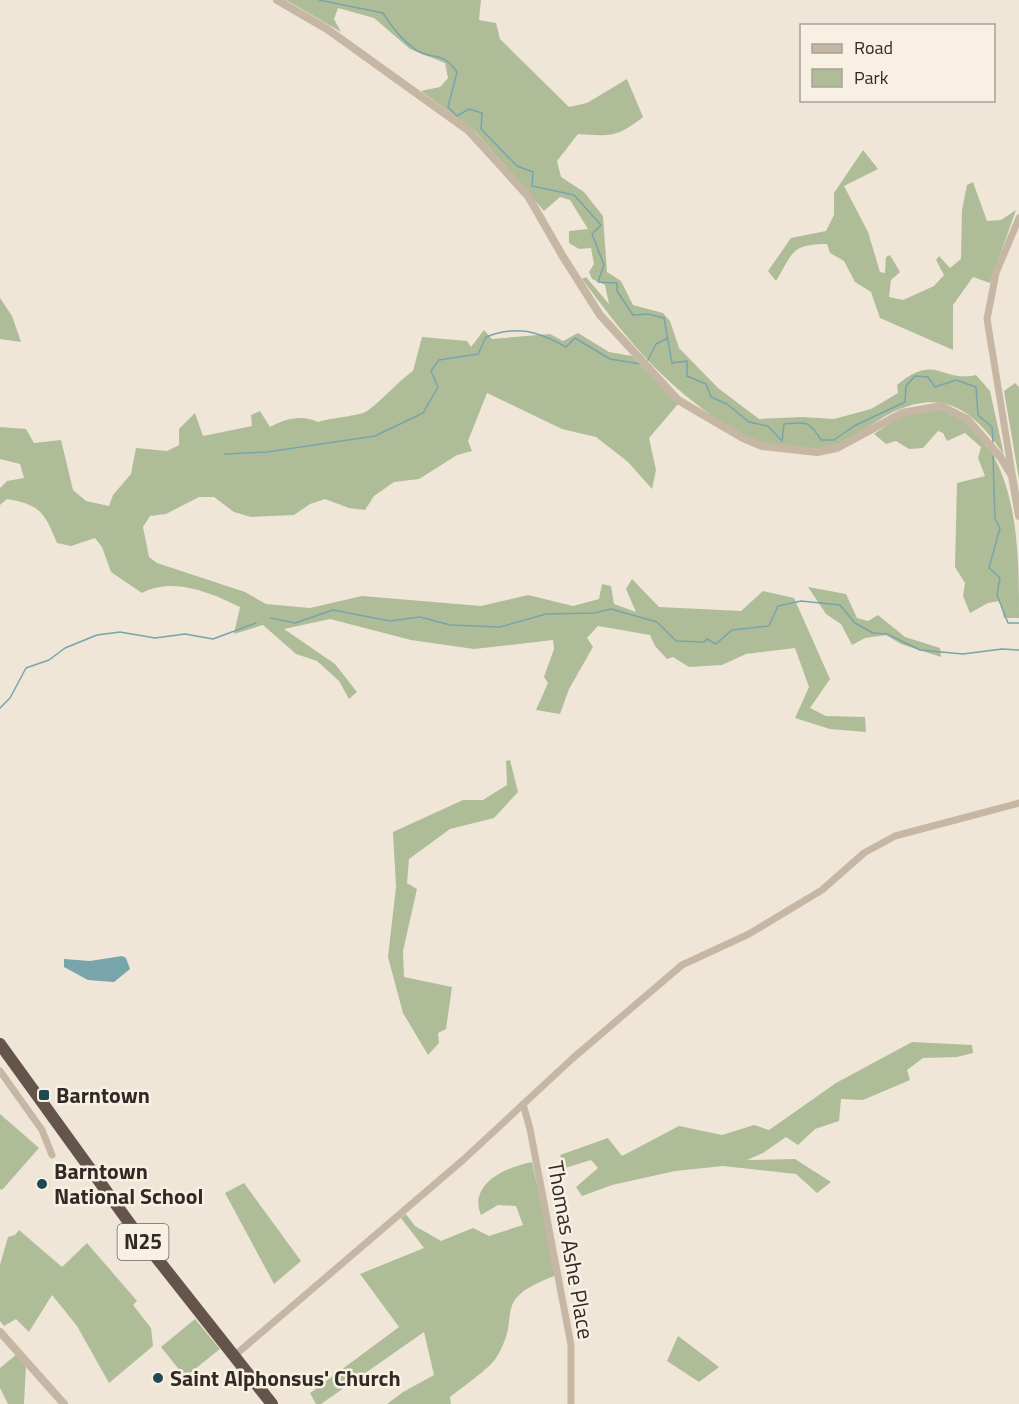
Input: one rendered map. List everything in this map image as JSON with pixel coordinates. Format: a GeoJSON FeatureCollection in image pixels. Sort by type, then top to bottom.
{"type":"FeatureCollection","features":[{"type":"Feature","properties":{"kind":"highway","name":"N25"},"geometry":{"type":"LineString","coordinates":[[0,1044],[85,1165],[272,1404]]}},
{"type":"Feature","properties":{"kind":"street"},"geometry":{"type":"LineString","coordinates":[[278,0],[327,29],[469,131],[528,196],[579,284],[600,315],[678,400],[743,438],[771,448],[817,452],[837,448],[902,413],[941,406],[966,419],[988,441],[1012,476]]}},
{"type":"Feature","properties":{"kind":"street"},"geometry":{"type":"LineString","coordinates":[[1019,218],[996,273],[987,319],[1019,516]]}},
{"type":"Feature","properties":{"kind":"street"},"geometry":{"type":"LineString","coordinates":[[234,1356],[463,1160],[523,1104],[682,965],[749,934],[822,890],[864,853],[895,836],[1019,803]]}},
{"type":"Feature","properties":{"kind":"street"},"geometry":{"type":"LineString","coordinates":[[0,1071],[42,1130],[52,1155]]}},
{"type":"Feature","properties":{"kind":"street","name":"Thomas Ashe Place"},"geometry":{"type":"LineString","coordinates":[[523,1104],[530,1129],[572,1345],[571,1404]]}},
{"type":"Feature","properties":{"kind":"street"},"geometry":{"type":"LineString","coordinates":[[0,1332],[64,1404]]}},
{"type":"Feature","properties":{"kind":"green space"},"geometry":{"type":"Polygon","coordinates":[[[286,0],[481,0],[479,20],[496,23],[500,39],[569,107],[587,103],[627,79],[643,117],[626,129],[613,134],[578,134],[557,161],[561,177],[584,192],[603,216],[607,272],[621,281],[633,305],[663,313],[670,321],[679,348],[718,388],[759,419],[803,417],[834,419],[871,409],[898,393],[897,385],[910,375],[930,369],[954,375],[976,375],[990,391],[1004,455],[973,418],[948,404],[933,402],[900,409],[851,439],[818,449],[769,445],[749,438],[729,427],[696,404],[659,372],[582,279],[586,277],[609,304],[605,285],[592,279],[589,272],[594,264],[591,248],[579,249],[569,243],[569,231],[588,229],[570,200],[560,197],[544,211],[475,131],[421,91],[440,87],[448,78],[445,63],[410,49],[374,18],[338,8],[334,19],[341,32],[286,0]]]}},
{"type":"Feature","properties":{"kind":"green space"},"geometry":{"type":"Polygon","coordinates":[[[863,150],[878,169],[844,186],[868,232],[880,272],[885,273],[886,257],[890,255],[900,272],[891,280],[889,297],[903,300],[934,286],[944,275],[936,260],[939,256],[950,268],[961,259],[962,210],[967,185],[973,182],[987,221],[1001,220],[1016,210],[990,283],[973,277],[953,305],[953,350],[880,318],[871,292],[855,282],[844,261],[830,253],[827,244],[806,246],[794,252],[776,281],[768,271],[791,238],[826,231],[834,215],[834,193],[863,150]]]}},
{"type":"Feature","properties":{"kind":"green space"},"geometry":{"type":"Polygon","coordinates":[[[0,298],[12,316],[21,342],[0,339],[0,298]]]}},
{"type":"Feature","properties":{"kind":"green space"},"geometry":{"type":"Polygon","coordinates":[[[484,330],[492,339],[550,334],[563,341],[578,333],[609,352],[632,356],[678,404],[649,438],[656,470],[652,489],[628,462],[596,437],[562,429],[487,393],[468,441],[472,451],[457,455],[419,479],[394,482],[374,496],[365,510],[349,508],[325,499],[310,504],[294,515],[251,517],[234,512],[214,497],[199,497],[166,514],[150,516],[143,527],[149,557],[157,563],[245,592],[266,604],[310,608],[362,596],[481,606],[528,595],[573,606],[599,599],[602,584],[611,586],[614,604],[636,612],[626,589],[632,579],[659,607],[741,611],[763,591],[794,598],[830,679],[810,708],[826,716],[865,717],[866,732],[830,729],[795,718],[809,687],[795,648],[746,654],[722,665],[689,667],[673,657],[667,659],[655,646],[650,635],[598,626],[587,638],[593,647],[569,689],[560,714],[536,710],[548,683],[544,677],[554,649],[553,640],[474,649],[411,640],[330,619],[284,629],[335,664],[357,692],[349,699],[339,681],[317,661],[296,654],[263,625],[234,634],[240,607],[205,592],[179,586],[154,588],[142,593],[111,572],[102,547],[95,538],[71,546],[57,543],[44,517],[34,507],[7,499],[0,505],[0,488],[7,481],[24,478],[20,464],[0,459],[0,427],[26,429],[34,443],[61,440],[73,490],[86,501],[109,506],[113,495],[131,474],[136,448],[167,451],[179,445],[179,429],[195,413],[203,436],[252,426],[251,415],[260,411],[270,427],[293,418],[306,418],[318,422],[361,413],[370,409],[413,371],[422,337],[467,341],[471,347],[484,330]]]}},
{"type":"Feature","properties":{"kind":"green space"},"geometry":{"type":"Polygon","coordinates":[[[1015,383],[1019,387],[1019,479],[1004,391],[1015,383]]]}},
{"type":"Feature","properties":{"kind":"green space"},"geometry":{"type":"Polygon","coordinates":[[[939,408],[964,420],[982,439],[996,460],[1006,484],[1016,537],[1019,618],[1004,618],[1000,601],[988,603],[970,613],[963,596],[965,583],[955,567],[957,483],[985,476],[978,458],[981,447],[965,433],[947,441],[943,433],[938,431],[923,448],[909,449],[896,441],[886,444],[874,434],[903,415],[939,408]]]}},
{"type":"Feature","properties":{"kind":"green space"},"geometry":{"type":"Polygon","coordinates":[[[808,587],[846,594],[857,618],[868,621],[878,615],[905,637],[940,648],[941,657],[901,644],[886,635],[865,638],[852,645],[841,624],[826,614],[808,587]]]}},
{"type":"Feature","properties":{"kind":"green space"},"geometry":{"type":"Polygon","coordinates":[[[510,760],[518,792],[494,818],[450,829],[409,859],[407,883],[417,889],[403,951],[404,977],[452,987],[446,1029],[438,1033],[439,1043],[428,1055],[403,1013],[388,957],[396,887],[393,832],[463,800],[483,800],[507,785],[506,761],[510,760]]]}},
{"type":"Feature","properties":{"kind":"green space"},"geometry":{"type":"Polygon","coordinates":[[[912,1042],[972,1045],[973,1053],[957,1057],[923,1058],[907,1070],[910,1080],[863,1100],[841,1099],[839,1121],[815,1129],[798,1145],[786,1137],[763,1153],[747,1160],[795,1159],[831,1182],[817,1193],[796,1174],[723,1166],[675,1171],[612,1185],[582,1196],[576,1187],[598,1168],[591,1160],[565,1168],[560,1155],[608,1138],[622,1156],[679,1126],[722,1135],[754,1125],[769,1130],[836,1083],[912,1042]]]}},
{"type":"Feature","properties":{"kind":"green space"},"geometry":{"type":"Polygon","coordinates":[[[0,1114],[39,1148],[2,1190],[0,1189],[0,1114]]]}},
{"type":"Feature","properties":{"kind":"green space"},"geometry":{"type":"Polygon","coordinates":[[[532,1162],[557,1275],[522,1292],[515,1301],[504,1342],[492,1363],[450,1397],[451,1404],[387,1404],[403,1392],[434,1375],[424,1332],[321,1404],[316,1404],[310,1393],[399,1327],[360,1274],[424,1248],[401,1218],[406,1214],[415,1226],[441,1241],[473,1228],[489,1236],[523,1225],[516,1206],[498,1205],[481,1215],[478,1204],[480,1194],[492,1179],[511,1168],[532,1162]]]}},
{"type":"Feature","properties":{"kind":"green space"},"geometry":{"type":"Polygon","coordinates":[[[244,1183],[301,1261],[274,1284],[225,1193],[244,1183]]]}},
{"type":"Feature","properties":{"kind":"green space"},"geometry":{"type":"Polygon","coordinates":[[[19,1230],[62,1267],[87,1243],[137,1301],[133,1305],[151,1328],[153,1346],[109,1383],[77,1326],[52,1295],[29,1332],[16,1319],[4,1326],[0,1321],[0,1265],[8,1237],[15,1235],[19,1230]]]}},
{"type":"Feature","properties":{"kind":"green space"},"geometry":{"type":"Polygon","coordinates":[[[195,1319],[220,1349],[185,1377],[161,1347],[195,1319]]]}},
{"type":"Feature","properties":{"kind":"green space"},"geometry":{"type":"Polygon","coordinates":[[[678,1336],[719,1367],[699,1382],[667,1361],[678,1336]]]}},
{"type":"Feature","properties":{"kind":"green space"},"geometry":{"type":"Polygon","coordinates":[[[17,1354],[26,1365],[24,1404],[8,1404],[0,1388],[0,1368],[17,1354]]]}},
{"type":"Feature","properties":{"kind":"water"},"geometry":{"type":"Polygon","coordinates":[[[122,956],[126,958],[130,969],[114,982],[88,980],[64,967],[64,959],[90,961],[122,956]]]}},
{"type":"Feature","properties":{"kind":"waterway"},"geometry":{"type":"LineString","coordinates":[[319,0],[383,13],[398,33],[416,50],[442,58],[452,65],[457,72],[448,107],[457,116],[469,109],[482,113],[481,129],[517,166],[533,172],[532,186],[574,195],[601,225],[592,234],[604,265],[598,282],[617,283],[617,291],[633,315],[648,314],[664,318],[672,363],[687,361],[687,376],[706,384],[711,397],[727,404],[749,422],[768,426],[782,441],[784,424],[797,423],[810,426],[821,440],[834,440],[854,426],[905,402],[906,386],[915,376],[928,377],[935,387],[956,380],[976,387],[978,415],[992,427],[993,442]]}},
{"type":"Feature","properties":{"kind":"waterway"},"geometry":{"type":"LineString","coordinates":[[225,454],[267,452],[375,436],[423,413],[438,387],[431,371],[439,360],[478,354],[486,337],[497,333],[527,331],[566,347],[575,338],[610,359],[641,364]]}},
{"type":"Feature","properties":{"kind":"waterway"},"geometry":{"type":"LineString","coordinates":[[648,360],[656,344],[668,338]]}},
{"type":"Feature","properties":{"kind":"waterway"},"geometry":{"type":"LineString","coordinates":[[993,456],[995,519],[1000,528],[989,568],[1000,578],[997,595],[1008,623],[1019,623]]}},
{"type":"Feature","properties":{"kind":"waterway"},"geometry":{"type":"LineString","coordinates":[[271,618],[295,623],[333,610],[390,621],[420,617],[450,625],[500,627],[546,614],[594,613],[611,609],[657,622],[676,641],[704,642],[707,639],[716,644],[732,630],[769,626],[778,606],[801,601],[840,605],[855,623],[873,633],[887,634],[920,650],[963,654],[1002,649],[1019,650]]}},
{"type":"Feature","properties":{"kind":"waterway"},"geometry":{"type":"LineString","coordinates":[[0,708],[10,698],[26,668],[49,660],[65,648],[97,635],[120,632],[155,638],[185,634],[213,639],[256,623]]}},
{"type":"Feature","properties":{"kind":"place","name":"Barntown"},"geometry":{"type":"Point","coordinates":[44,1095]}},
{"type":"Feature","properties":{"kind":"place","name":"Barntown National School"},"geometry":{"type":"Point","coordinates":[42,1184]}},
{"type":"Feature","properties":{"kind":"place","name":"Saint Alphonsus' Church"},"geometry":{"type":"Point","coordinates":[158,1378]}}]}
